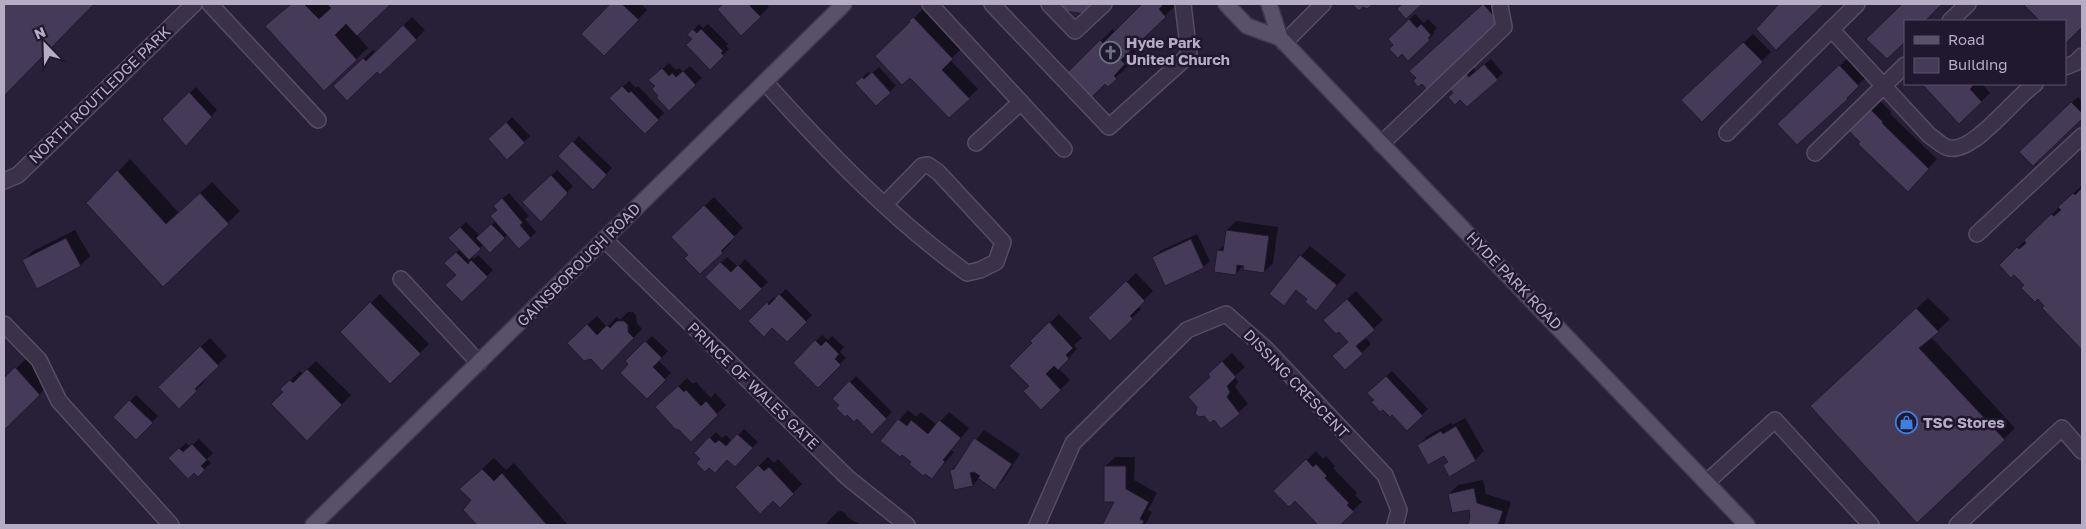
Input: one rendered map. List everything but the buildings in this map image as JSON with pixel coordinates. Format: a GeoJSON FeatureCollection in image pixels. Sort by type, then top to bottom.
{"type":"FeatureCollection","features":[{"type":"Feature","properties":{"kind":"main road","name":"GAINSBOROUGH ROAD"},"geometry":{"type":"LineString","coordinates":[[313,525],[844,4]]}},
{"type":"Feature","properties":{"kind":"main road","name":"HYDE PARK ROAD"},"geometry":{"type":"LineString","coordinates":[[1226,4],[1247,26],[1282,41],[1747,525]]}},
{"type":"Feature","properties":{"kind":"main road","name":"HYDE PARK ROAD"},"geometry":{"type":"LineString","coordinates":[[1271,4],[1282,41]]}},
{"type":"Feature","properties":{"kind":"street","name":"NORTH ROUTLEDGE PARK"},"geometry":{"type":"LineString","coordinates":[[4,181],[18,175],[194,4]]}},
{"type":"Feature","properties":{"kind":"street"},"geometry":{"type":"LineString","coordinates":[[210,4],[318,120]]}},
{"type":"Feature","properties":{"kind":"street"},"geometry":{"type":"LineString","coordinates":[[930,4],[1064,149]]}},
{"type":"Feature","properties":{"kind":"street"},"geometry":{"type":"LineString","coordinates":[[992,4],[1109,127],[1189,55],[1183,4]]}},
{"type":"Feature","properties":{"kind":"street"},"geometry":{"type":"LineString","coordinates":[[1049,4],[1075,31],[1104,4]]}},
{"type":"Feature","properties":{"kind":"street"},"geometry":{"type":"LineString","coordinates":[[1282,41],[1323,4]]}},
{"type":"Feature","properties":{"kind":"street"},"geometry":{"type":"LineString","coordinates":[[1727,133],[1857,4]]}},
{"type":"Feature","properties":{"kind":"street"},"geometry":{"type":"LineString","coordinates":[[1951,20],[1968,4]]}},
{"type":"Feature","properties":{"kind":"street"},"geometry":{"type":"LineString","coordinates":[[1381,144],[1504,27],[1500,6]]}},
{"type":"Feature","properties":{"kind":"street"},"geometry":{"type":"LineString","coordinates":[[1832,29],[1930,135],[1948,148],[1962,148],[1975,139],[2034,85]]}},
{"type":"Feature","properties":{"kind":"street"},"geometry":{"type":"LineString","coordinates":[[2066,67],[2075,63],[2082,56]]}},
{"type":"Feature","properties":{"kind":"street"},"geometry":{"type":"LineString","coordinates":[[1815,153],[1904,66]]}},
{"type":"Feature","properties":{"kind":"street"},"geometry":{"type":"LineString","coordinates":[[765,82],[861,183],[940,254],[967,272],[980,270],[996,262],[1003,242],[938,172],[928,165],[922,166],[885,204]]}},
{"type":"Feature","properties":{"kind":"street"},"geometry":{"type":"LineString","coordinates":[[976,142],[1020,102]]}},
{"type":"Feature","properties":{"kind":"street"},"geometry":{"type":"LineString","coordinates":[[1977,234],[2082,136]]}},
{"type":"Feature","properties":{"kind":"street","name":"PRINCE OF WALES GATE"},"geometry":{"type":"LineString","coordinates":[[605,240],[848,478],[907,525]]}},
{"type":"Feature","properties":{"kind":"street"},"geometry":{"type":"LineString","coordinates":[[400,280],[479,363]]}},
{"type":"Feature","properties":{"kind":"street","name":"DISSING CRESCENT"},"geometry":{"type":"LineString","coordinates":[[1037,525],[1073,443],[1187,330],[1226,314],[1265,348],[1385,475],[1399,510],[1395,525]]}},
{"type":"Feature","properties":{"kind":"street"},"geometry":{"type":"LineString","coordinates":[[4,324],[39,360],[59,401],[171,525]]}},
{"type":"Feature","properties":{"kind":"street"},"geometry":{"type":"LineString","coordinates":[[1707,482],[1775,420],[1871,525]]}},
{"type":"Feature","properties":{"kind":"street"},"geometry":{"type":"LineString","coordinates":[[1957,525],[2062,428],[2082,452]]}},
{"type":"Feature","properties":{"kind":"place","name":"Hyde Park United Church"},"geometry":{"type":"Point","coordinates":[1110,52]}},
{"type":"Feature","properties":{"kind":"place","name":"TSC Stores"},"geometry":{"type":"Point","coordinates":[1907,423]}}]}
